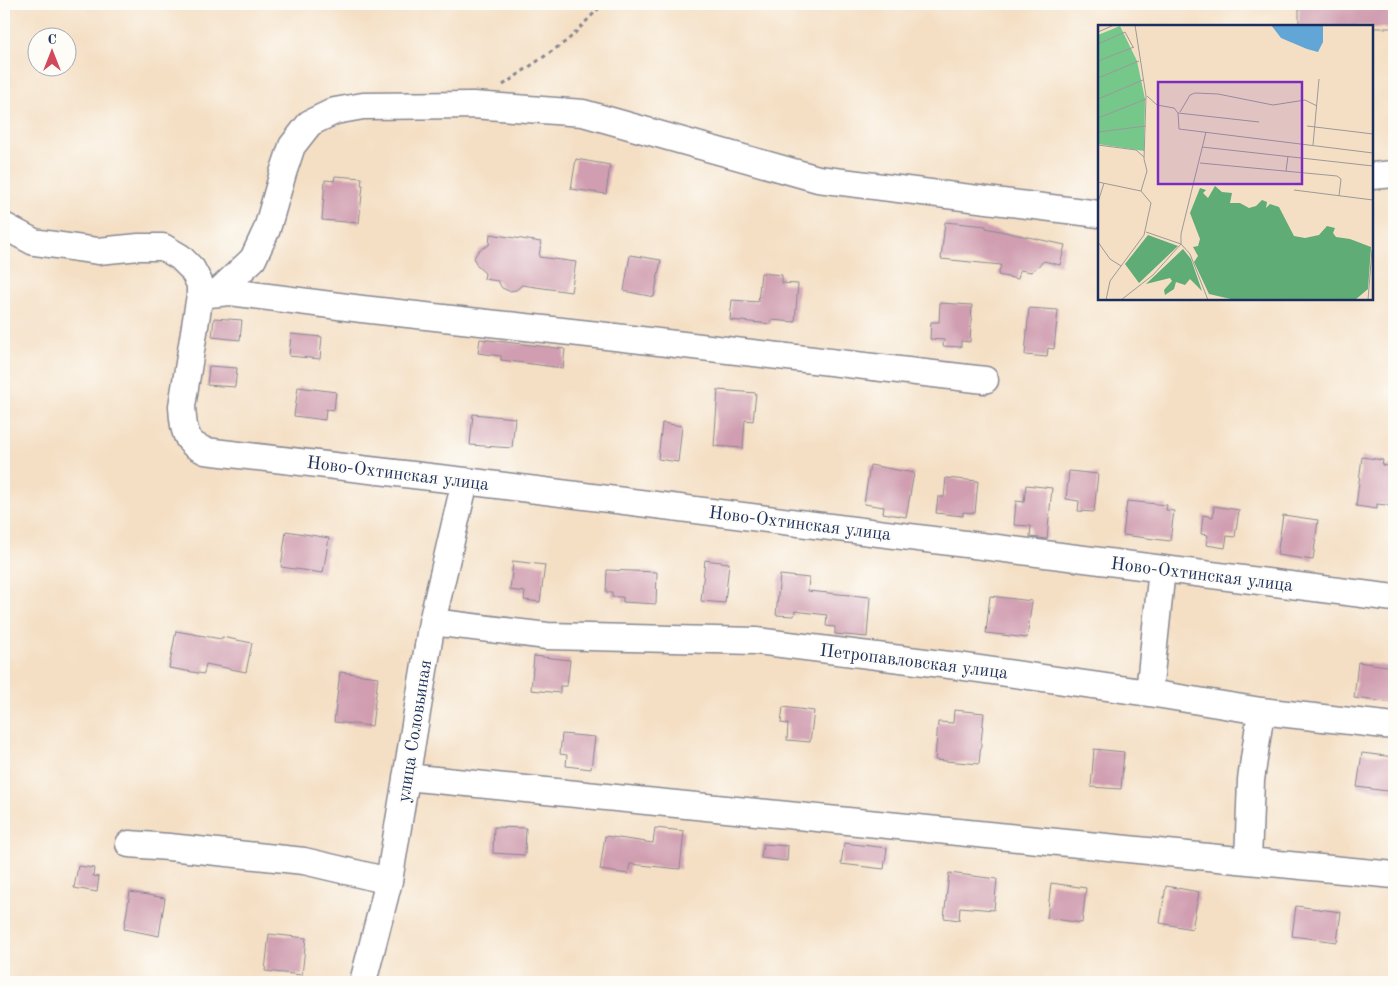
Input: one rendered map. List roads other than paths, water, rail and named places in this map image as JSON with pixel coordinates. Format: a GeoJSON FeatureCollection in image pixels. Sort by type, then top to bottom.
{"type":"FeatureCollection","features":[{"type":"Feature","properties":{"kind":"street"},"geometry":{"type":"LineString","coordinates":[[209,294],[253,259],[267,229],[292,146],[310,123],[335,111],[363,106],[473,105],[583,113],[818,179],[1098,214]]}},
{"type":"Feature","properties":{"kind":"street"},"geometry":{"type":"LineString","coordinates":[[1373,176],[1394,174]]}},
{"type":"Feature","properties":{"kind":"street"},"geometry":{"type":"LineString","coordinates":[[4,226],[34,242],[98,251],[163,247],[180,257],[192,269],[200,284],[209,294]]}},
{"type":"Feature","properties":{"kind":"street"},"geometry":{"type":"LineString","coordinates":[[209,294],[230,292],[362,309],[985,380]]}},
{"type":"Feature","properties":{"kind":"street","name":"Ново-Охтинская улица"},"geometry":{"type":"LineString","coordinates":[[209,294],[182,406],[183,423],[187,434],[193,444],[205,451],[465,481],[1394,598]]}},
{"type":"Feature","properties":{"kind":"street","name":"улица Соловьиная"},"geometry":{"type":"LineString","coordinates":[[364,982],[389,881],[432,622],[465,481]]}},
{"type":"Feature","properties":{"kind":"street"},"geometry":{"type":"LineString","coordinates":[[1149,693],[1162,569]]}},
{"type":"Feature","properties":{"kind":"street","name":"Петропавловская улица"},"geometry":{"type":"LineString","coordinates":[[432,622],[547,636],[756,641],[965,666],[1262,711],[1394,726]]}},
{"type":"Feature","properties":{"kind":"street"},"geometry":{"type":"LineString","coordinates":[[1248,862],[1251,780],[1262,711]]}},
{"type":"Feature","properties":{"kind":"street"},"geometry":{"type":"LineString","coordinates":[[406,777],[1248,862],[1394,874]]}},
{"type":"Feature","properties":{"kind":"street"},"geometry":{"type":"LineString","coordinates":[[130,844],[304,861],[389,881]]}}]}
